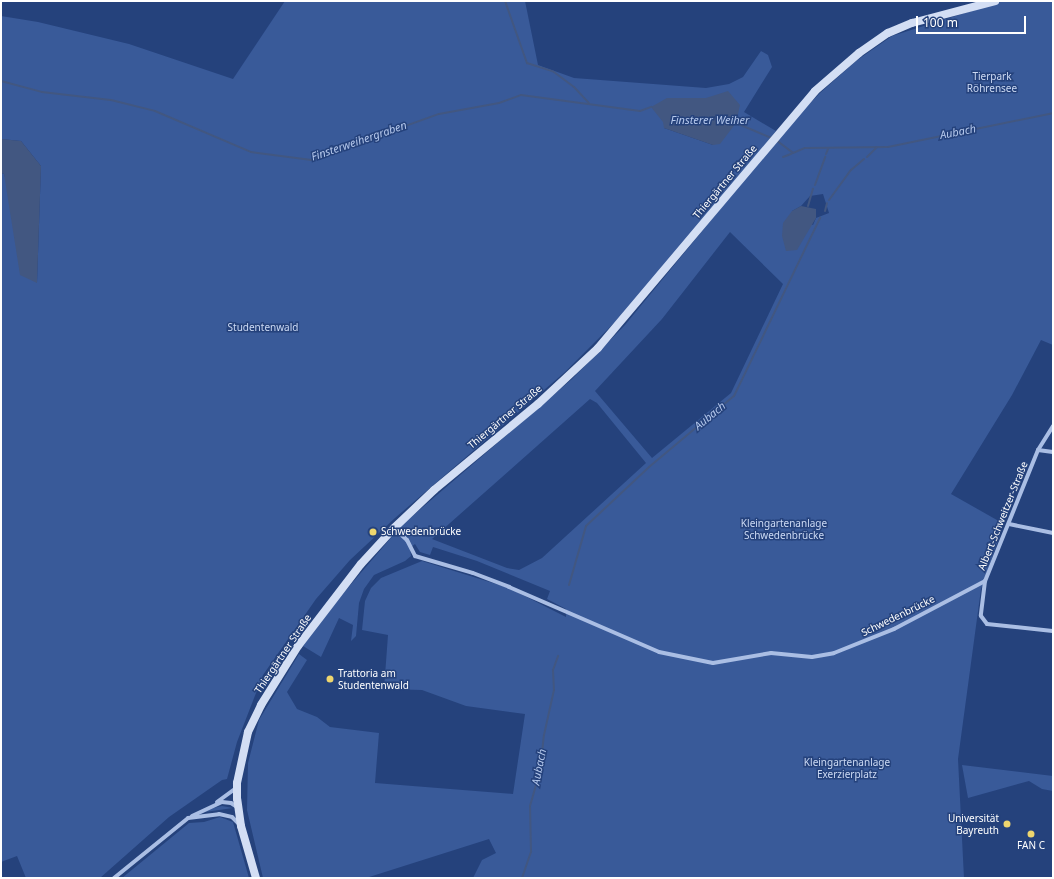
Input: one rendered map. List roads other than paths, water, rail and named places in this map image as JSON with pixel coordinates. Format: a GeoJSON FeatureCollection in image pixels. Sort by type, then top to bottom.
{"type":"FeatureCollection","features":[{"type":"Feature","properties":{"kind":"main road","name":"Thiergärtner Straße"},"geometry":{"type":"LineString","coordinates":[[256,878],[241,826],[238,809],[237,787],[248,732],[277,678],[341,589],[394,528],[434,490],[538,404],[598,348],[774,138],[816,91],[859,53],[888,33],[912,24],[995,1]]}},
{"type":"Feature","properties":{"kind":"street","name":"Albert-Schweitzer-Straße"},"geometry":{"type":"LineString","coordinates":[[1053,426],[1038,450],[985,581],[981,616],[987,624],[1053,631]]}},
{"type":"Feature","properties":{"kind":"street"},"geometry":{"type":"LineString","coordinates":[[1038,450],[1053,452]]}},
{"type":"Feature","properties":{"kind":"street"},"geometry":{"type":"LineString","coordinates":[[1009,524],[1053,533]]}},
{"type":"Feature","properties":{"kind":"street","name":"Schwedenbrücke"},"geometry":{"type":"LineString","coordinates":[[394,528],[407,540],[415,556],[472,572],[659,652],[696,660],[722,662],[771,653],[812,657],[834,653],[894,629],[985,581]]}},
{"type":"Feature","properties":{"kind":"street"},"geometry":{"type":"LineString","coordinates":[[114,878],[188,818],[225,798],[237,787]]}},
{"type":"Feature","properties":{"kind":"street"},"geometry":{"type":"LineString","coordinates":[[208,807],[226,802],[238,809]]}},
{"type":"Feature","properties":{"kind":"street"},"geometry":{"type":"LineString","coordinates":[[188,818],[219,814],[232,817],[241,826]]}},
{"type":"Feature","properties":{"kind":"water","name":"Finsterer Weiher"},"geometry":{"type":"Polygon","coordinates":[[[728,91],[740,105],[736,123],[720,144],[713,145],[664,128],[663,122],[651,107],[667,98],[706,98],[728,91]]]}},
{"type":"Feature","properties":{"kind":"water"},"geometry":{"type":"Polygon","coordinates":[[[1,139],[21,141],[41,166],[37,283],[20,275],[4,174],[1,173],[1,139]]]}},
{"type":"Feature","properties":{"kind":"water"},"geometry":{"type":"Polygon","coordinates":[[[801,206],[816,209],[816,218],[797,250],[786,251],[782,236],[783,223],[792,211],[801,206]]]}},
{"type":"Feature","properties":{"kind":"waterway"},"geometry":{"type":"LineString","coordinates":[[505,1],[527,63],[554,72],[574,87],[589,103]]}},
{"type":"Feature","properties":{"kind":"waterway","name":"Finsterweihergraben"},"geometry":{"type":"LineString","coordinates":[[1,81],[42,92],[111,100],[155,111],[251,152],[311,160],[439,114],[499,103],[521,95],[640,111],[651,107]]}},
{"type":"Feature","properties":{"kind":"waterway","name":"Aubach"},"geometry":{"type":"LineString","coordinates":[[776,140],[793,153],[805,148],[888,147],[1053,113]]}},
{"type":"Feature","properties":{"kind":"waterway","name":"Finsterweihergraben"},"geometry":{"type":"LineString","coordinates":[[736,123],[772,138]]}},
{"type":"Feature","properties":{"kind":"waterway","name":"Aubach"},"geometry":{"type":"LineString","coordinates":[[867,157],[877,147]]}},
{"type":"Feature","properties":{"kind":"waterway","name":"Finsterweihergraben"},"geometry":{"type":"LineString","coordinates":[[826,154],[828,149]]}},
{"type":"Feature","properties":{"kind":"waterway"},"geometry":{"type":"LineString","coordinates":[[783,157],[791,154]]}},
{"type":"Feature","properties":{"kind":"waterway"},"geometry":{"type":"LineString","coordinates":[[815,185],[825,157]]}},
{"type":"Feature","properties":{"kind":"waterway","name":"Aubach"},"geometry":{"type":"LineString","coordinates":[[829,200],[851,170],[864,159]]}},
{"type":"Feature","properties":{"kind":"waterway"},"geometry":{"type":"LineString","coordinates":[[808,206],[813,189]]}},
{"type":"Feature","properties":{"kind":"waterway","name":"Aubach"},"geometry":{"type":"LineString","coordinates":[[825,211],[827,203]]}},
{"type":"Feature","properties":{"kind":"waterway","name":"Aubach"},"geometry":{"type":"LineString","coordinates":[[569,585],[586,526],[649,467],[734,396],[820,218]]}},
{"type":"Feature","properties":{"kind":"waterway","name":"Aubach"},"geometry":{"type":"LineString","coordinates":[[522,878],[531,852],[530,806],[540,772],[544,735],[554,690],[553,670],[558,656]]}},
{"type":"Feature","properties":{"kind":"place","name":"Schwedenbrücke"},"geometry":{"type":"Point","coordinates":[373,532]}},
{"type":"Feature","properties":{"kind":"place","name":"Trattoria am Studentenwald"},"geometry":{"type":"Point","coordinates":[330,679]}},
{"type":"Feature","properties":{"kind":"place","name":"Universität Bayreuth"},"geometry":{"type":"Point","coordinates":[1007,824]}},
{"type":"Feature","properties":{"kind":"place","name":"FAN C"},"geometry":{"type":"Point","coordinates":[1031,834]}},
{"type":"Feature","properties":{"kind":"park label","name":"Tierpark Röhrensee"},"geometry":{"type":"Point","coordinates":[992,82]}},
{"type":"Feature","properties":{"kind":"park label","name":"Studentenwald"},"geometry":{"type":"Point","coordinates":[263,328]}},
{"type":"Feature","properties":{"kind":"park label","name":"Kleingartenanlage Schwedenbrücke"},"geometry":{"type":"Point","coordinates":[784,528]}},
{"type":"Feature","properties":{"kind":"park label","name":"Kleingartenanlage Exerzierplatz"},"geometry":{"type":"Point","coordinates":[847,768]}}]}
